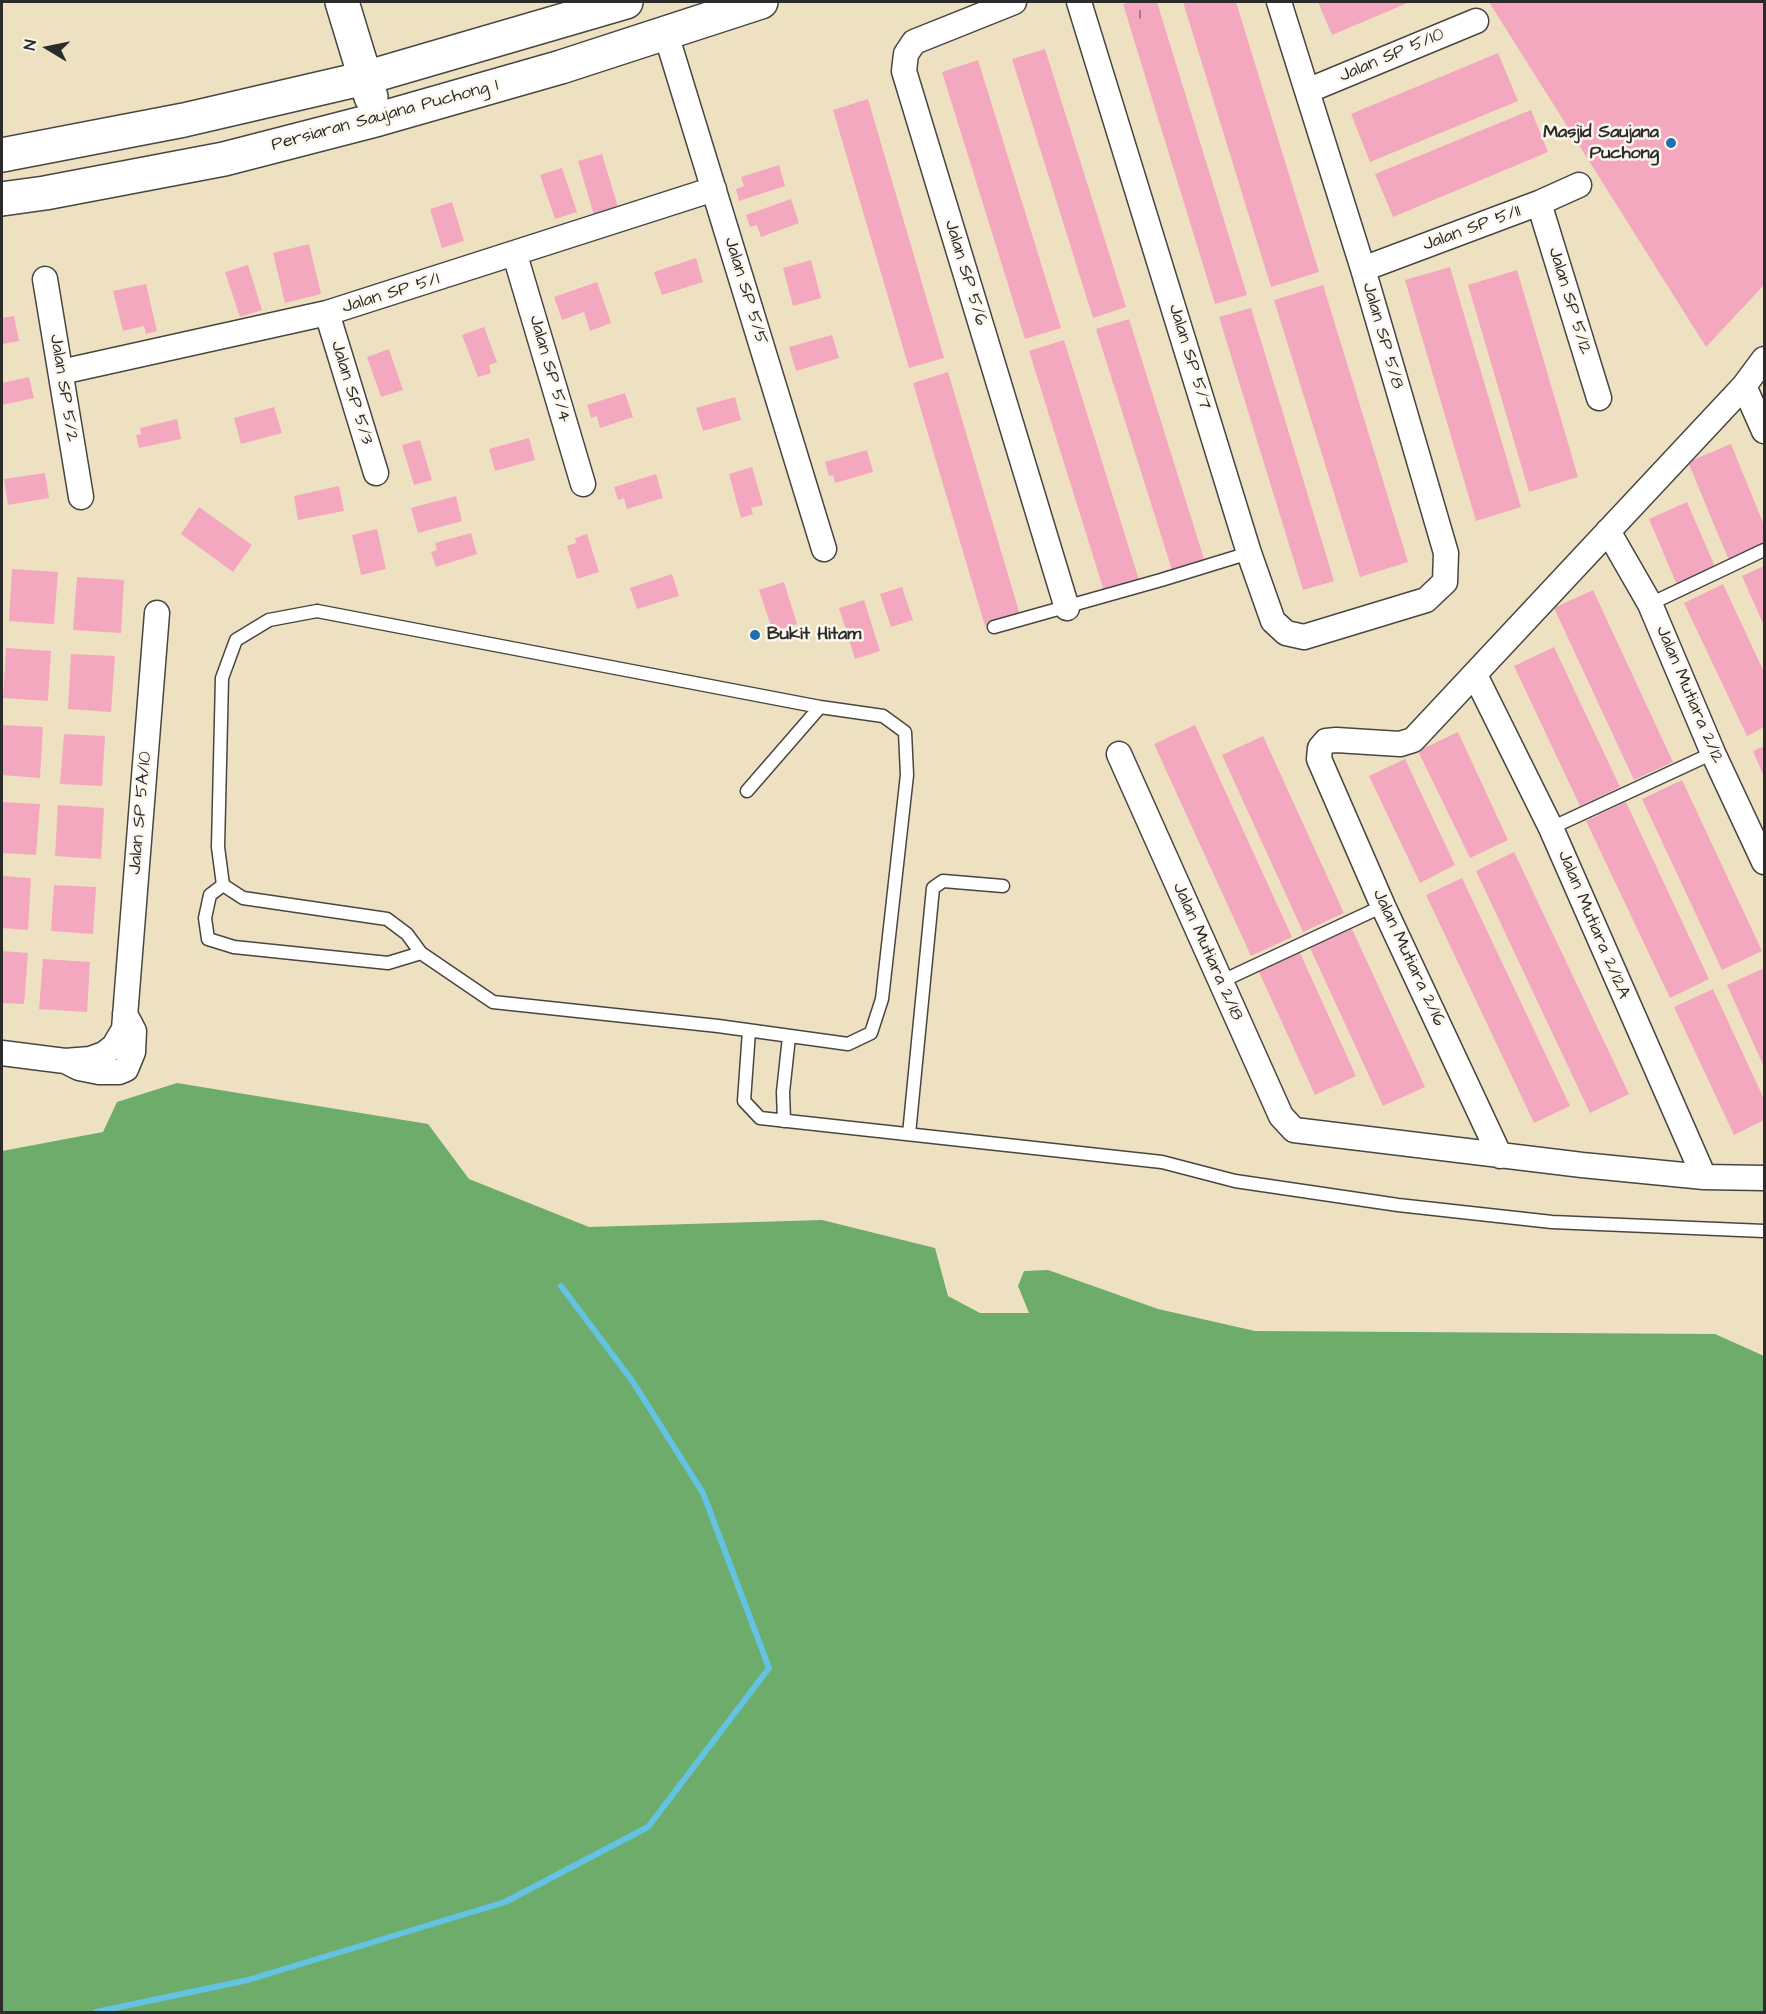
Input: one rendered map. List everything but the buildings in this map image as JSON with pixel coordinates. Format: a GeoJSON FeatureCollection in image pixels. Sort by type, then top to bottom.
{"type":"FeatureCollection","features":[{"type":"Feature","properties":{"kind":"street"},"geometry":{"type":"LineString","coordinates":[[342,2],[379,119]]}},
{"type":"Feature","properties":{"kind":"street"},"geometry":{"type":"LineString","coordinates":[[2,154],[184,120],[365,78],[626,2]]}},
{"type":"Feature","properties":{"kind":"street","name":"Persiaran Saujana Puchong 1"},"geometry":{"type":"LineString","coordinates":[[2,199],[224,159],[379,119],[666,34],[761,2]]}},
{"type":"Feature","properties":{"kind":"street","name":"Jalan SP 5/6"},"geometry":{"type":"LineString","coordinates":[[1014,2],[914,42],[906,54],[904,71],[1067,608]]}},
{"type":"Feature","properties":{"kind":"street","name":"Jalan SP 5/7"},"geometry":{"type":"LineString","coordinates":[[1079,2],[1249,553],[1273,621],[1286,633],[1304,637],[1360,620]]}},
{"type":"Feature","properties":{"kind":"street","name":"Jalan SP 5/8"},"geometry":{"type":"LineString","coordinates":[[1279,2],[1363,269],[1446,553],[1444,582],[1426,600],[1360,620]]}},
{"type":"Feature","properties":{"kind":"street","name":"Jalan SP 5/10"},"geometry":{"type":"LineString","coordinates":[[1307,92],[1476,21]]}},
{"type":"Feature","properties":{"kind":"street","name":"Jalan SP 5/5"},"geometry":{"type":"LineString","coordinates":[[666,34],[824,549]]}},
{"type":"Feature","properties":{"kind":"street","name":"Jalan SP 5/11"},"geometry":{"type":"LineString","coordinates":[[1363,269],[1539,203],[1580,185]]}},
{"type":"Feature","properties":{"kind":"street","name":"Jalan SP 5/1"},"geometry":{"type":"LineString","coordinates":[[61,372],[327,314],[714,189]]}},
{"type":"Feature","properties":{"kind":"street","name":"Jalan SP 5/12"},"geometry":{"type":"LineString","coordinates":[[1539,203],[1599,398]]}},
{"type":"Feature","properties":{"kind":"street","name":"Jalan SP 5/4"},"geometry":{"type":"LineString","coordinates":[[515,255],[583,484]]}},
{"type":"Feature","properties":{"kind":"street","name":"Jalan SP 5/2"},"geometry":{"type":"LineString","coordinates":[[45,279],[81,497]]}},
{"type":"Feature","properties":{"kind":"street","name":"Jalan SP 5/3"},"geometry":{"type":"LineString","coordinates":[[327,314],[376,473]]}},
{"type":"Feature","properties":{"kind":"street"},"geometry":{"type":"LineString","coordinates":[[1475,675],[1744,386],[1764,359]]}},
{"type":"Feature","properties":{"kind":"street"},"geometry":{"type":"LineString","coordinates":[[1744,386],[1764,431]]}},
{"type":"Feature","properties":{"kind":"street","name":"Jalan Mutiara 2/12"},"geometry":{"type":"LineString","coordinates":[[1608,531],[1650,604],[1713,753],[1764,861]]}},
{"type":"Feature","properties":{"kind":"street","name":"Jalan SP 5A/10"},"geometry":{"type":"LineString","coordinates":[[2,1053],[65,1061],[80,1068],[99,1072],[120,1072],[126,1069],[133,1052],[134,1031],[125,1014],[157,613]]}},
{"type":"Feature","properties":{"kind":"street","name":"Jalan Mutiara 2/16"},"geometry":{"type":"LineString","coordinates":[[1475,675],[1413,740],[1400,744],[1326,741],[1320,748],[1319,759],[1383,906],[1500,1156]]}},
{"type":"Feature","properties":{"kind":"street","name":"Jalan Mutiara 2/12A"},"geometry":{"type":"LineString","coordinates":[[1475,675],[1551,828],[1704,1177]]}},
{"type":"Feature","properties":{"kind":"street","name":"Jalan Mutiara 2/18"},"geometry":{"type":"LineString","coordinates":[[1119,754],[1281,1116],[1294,1130],[1311,1134],[1500,1156]]}},
{"type":"Feature","properties":{"kind":"street"},"geometry":{"type":"LineString","coordinates":[[1500,1156],[1704,1177],[1764,1178]]}},
{"type":"Feature","properties":{"kind":"lane"},"geometry":{"type":"LineString","coordinates":[[1650,604],[1764,550]]}},
{"type":"Feature","properties":{"kind":"lane"},"geometry":{"type":"LineString","coordinates":[[994,627],[1067,608],[1249,553]]}},
{"type":"Feature","properties":{"kind":"lane"},"geometry":{"type":"LineString","coordinates":[[317,611],[820,707],[883,716],[905,732],[907,775],[882,999],[872,1033],[848,1044],[493,1002],[422,953],[406,934],[387,919],[243,898],[223,885],[218,847],[222,678],[236,640],[269,620],[317,611]]}},
{"type":"Feature","properties":{"kind":"lane"},"geometry":{"type":"LineString","coordinates":[[747,791],[820,707]]}},
{"type":"Feature","properties":{"kind":"lane"},"geometry":{"type":"LineString","coordinates":[[1551,828],[1713,753]]}},
{"type":"Feature","properties":{"kind":"lane"},"geometry":{"type":"LineString","coordinates":[[909,1134],[933,888],[943,881],[1003,886]]}},
{"type":"Feature","properties":{"kind":"lane"},"geometry":{"type":"LineString","coordinates":[[223,885],[210,895],[205,918],[208,939],[234,947],[388,963],[422,953]]}},
{"type":"Feature","properties":{"kind":"lane"},"geometry":{"type":"LineString","coordinates":[[1220,982],[1383,906]]}},
{"type":"Feature","properties":{"kind":"lane"},"geometry":{"type":"LineString","coordinates":[[749,1031],[743,1085],[744,1101],[760,1118],[1162,1162],[1235,1181],[1398,1205],[1552,1222],[1764,1231]]}},
{"type":"Feature","properties":{"kind":"lane"},"geometry":{"type":"LineString","coordinates":[[784,1121],[783,1092],[789,1037]]}},
{"type":"Feature","properties":{"kind":"green space"},"geometry":{"type":"Polygon","coordinates":[[[177,1083],[428,1124],[469,1179],[589,1227],[822,1220],[935,1248],[948,1296],[980,1313],[1029,1313],[1018,1286],[1024,1271],[1048,1270],[1158,1309],[1255,1331],[1715,1334],[1764,1356],[1764,2012],[2,2012],[2,1151],[103,1132],[117,1102],[177,1083]]]}},
{"type":"Feature","properties":{"kind":"waterway"},"geometry":{"type":"LineString","coordinates":[[96,2012],[248,1980],[505,1902],[648,1827],[769,1668],[703,1493],[633,1382],[561,1286]]}},
{"type":"Feature","properties":{"kind":"place","name":"Masjid Saujana Puchong"},"geometry":{"type":"Point","coordinates":[1671,143]}},
{"type":"Feature","properties":{"kind":"place","name":"Bukit Hitam"},"geometry":{"type":"Point","coordinates":[755,635]}}]}
